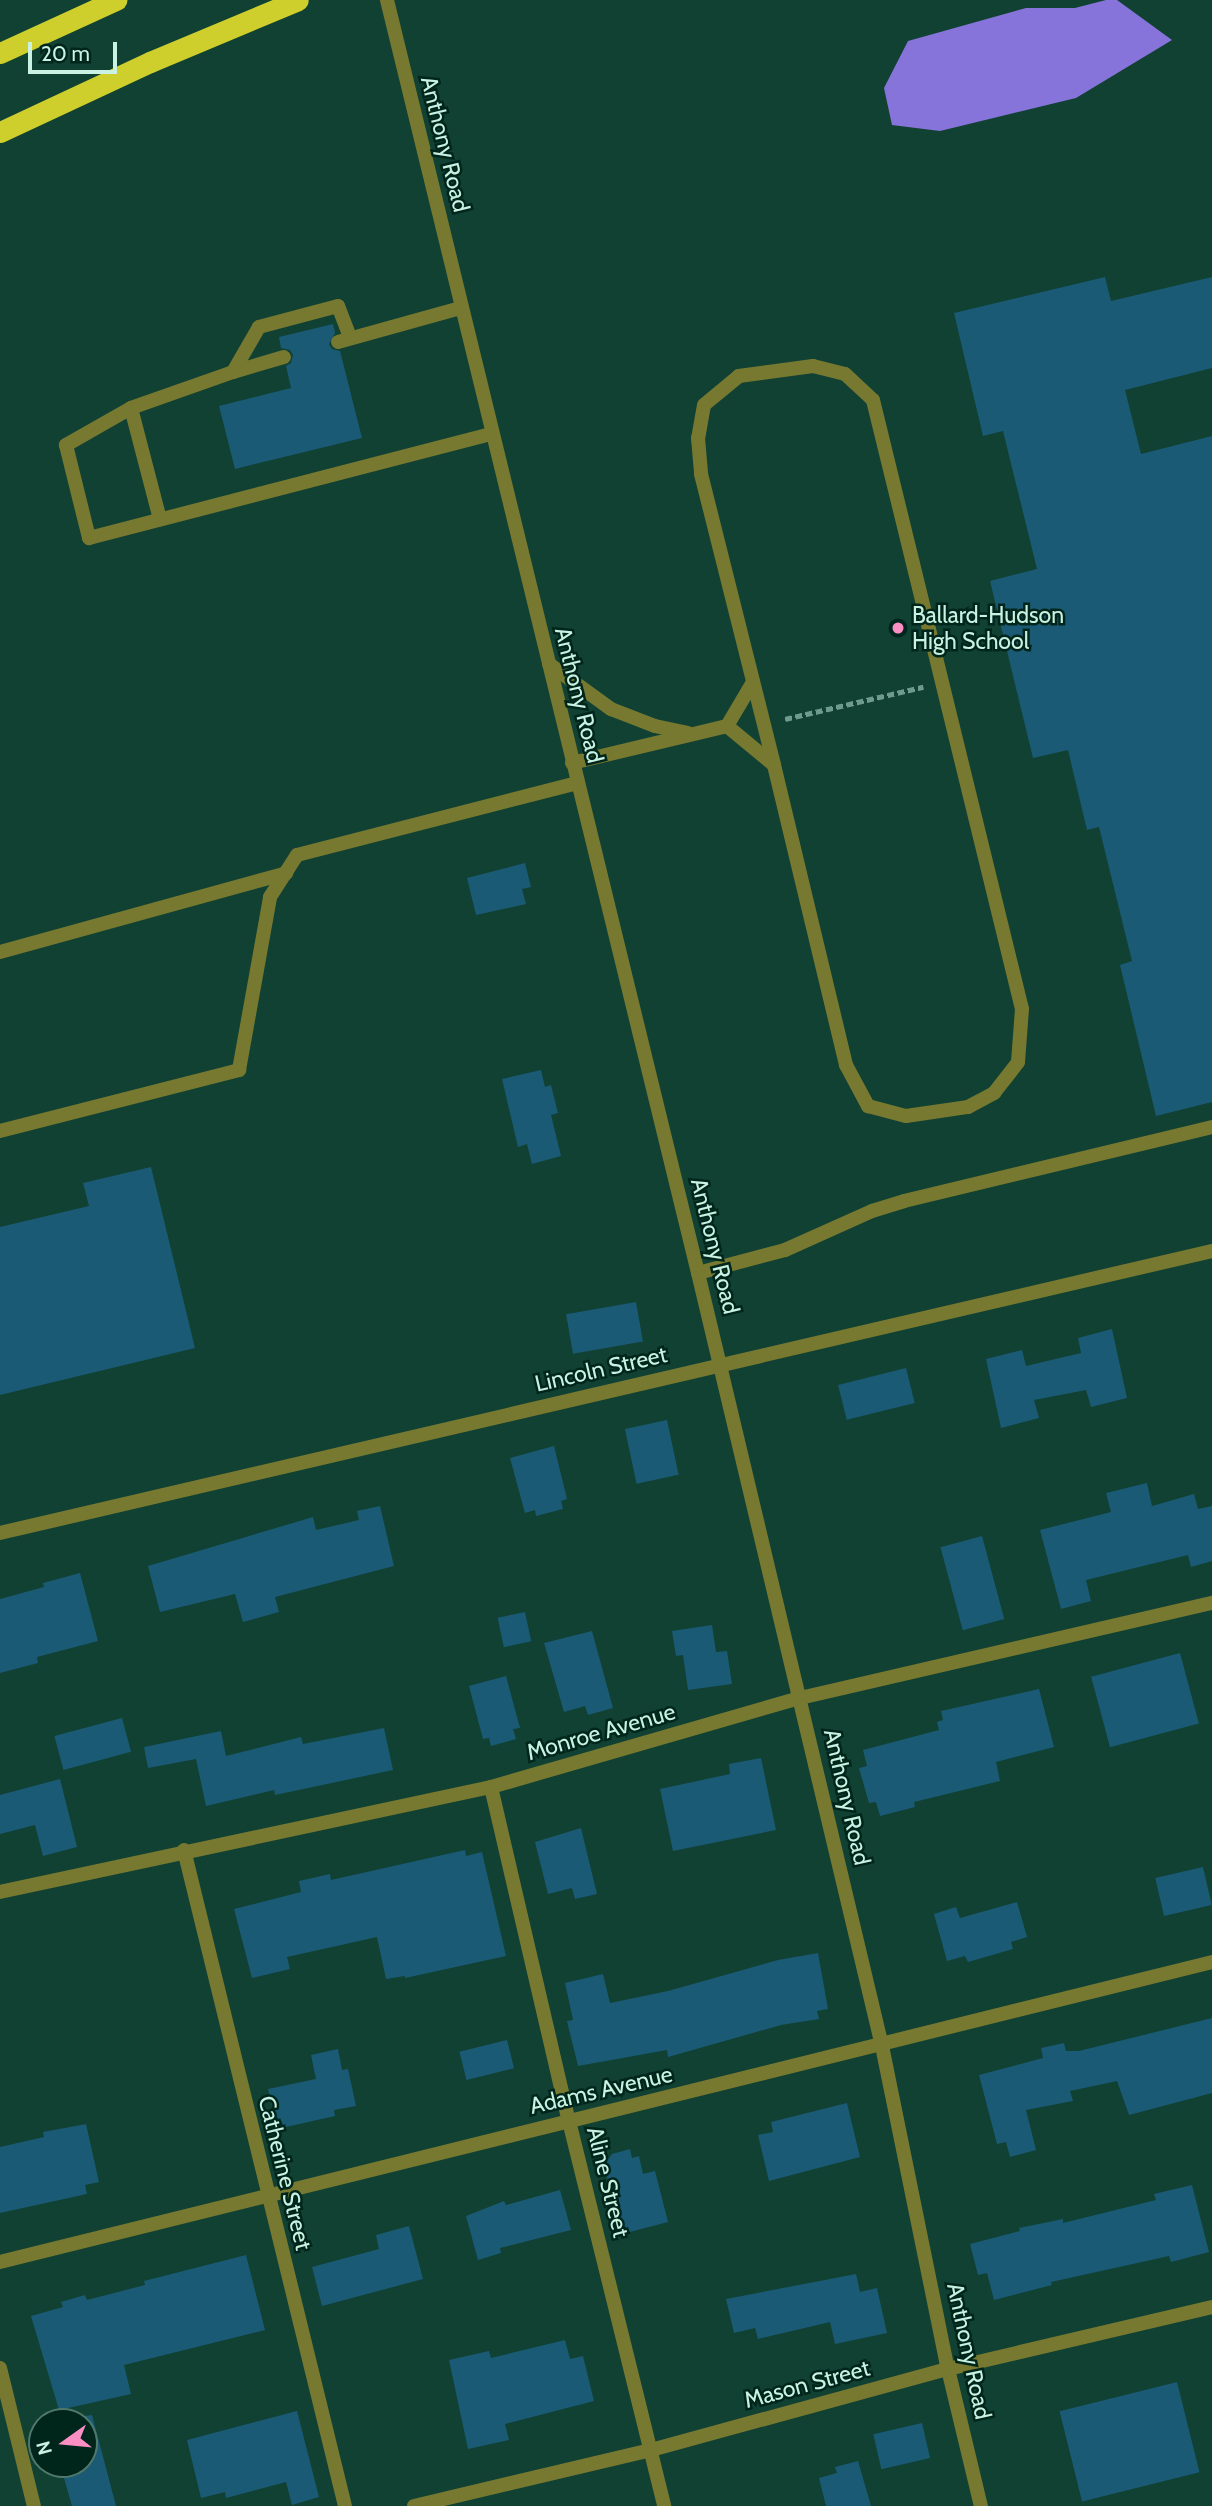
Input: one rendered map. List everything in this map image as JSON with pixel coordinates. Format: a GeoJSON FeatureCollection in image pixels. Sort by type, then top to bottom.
{"type":"FeatureCollection","features":[{"type":"Feature","properties":{"kind":"highway"},"geometry":{"type":"LineString","coordinates":[[0,53],[116,0]]}},
{"type":"Feature","properties":{"kind":"highway"},"geometry":{"type":"LineString","coordinates":[[0,132],[150,62],[289,3]]}},
{"type":"Feature","properties":{"kind":"street","name":"Anthony Road"},"geometry":{"type":"LineString","coordinates":[[387,0],[698,1273],[883,2046],[948,2370],[981,2506]]}},
{"type":"Feature","properties":{"kind":"street"},"geometry":{"type":"LineString","coordinates":[[233,372],[259,327],[338,306],[344,340],[461,308]]}},
{"type":"Feature","properties":{"kind":"street"},"geometry":{"type":"LineString","coordinates":[[284,357],[131,408],[66,445],[89,538],[492,434]]}},
{"type":"Feature","properties":{"kind":"street"},"geometry":{"type":"LineString","coordinates":[[813,366],[845,374],[873,400],[943,682],[1022,1009],[1018,1062],[994,1093],[968,1107],[906,1116],[868,1106],[846,1065],[701,474],[698,438],[704,405],[739,376],[813,366]]}},
{"type":"Feature","properties":{"kind":"street"},"geometry":{"type":"LineString","coordinates":[[131,408],[160,519]]}},
{"type":"Feature","properties":{"kind":"street"},"geometry":{"type":"LineString","coordinates":[[549,664],[611,709],[655,726],[692,734]]}},
{"type":"Feature","properties":{"kind":"street"},"geometry":{"type":"LineString","coordinates":[[572,762],[727,726],[753,682]]}},
{"type":"Feature","properties":{"kind":"street"},"geometry":{"type":"LineString","coordinates":[[727,726],[774,765]]}},
{"type":"Feature","properties":{"kind":"street"},"geometry":{"type":"LineString","coordinates":[[0,1131],[239,1070],[270,897],[297,855],[578,783]]}},
{"type":"Feature","properties":{"kind":"street"},"geometry":{"type":"LineString","coordinates":[[0,952],[286,873]]}},
{"type":"Feature","properties":{"kind":"street"},"geometry":{"type":"LineString","coordinates":[[698,1273],[785,1250],[904,1201],[1212,1127]]}},
{"type":"Feature","properties":{"kind":"street","name":"Lincoln Street"},"geometry":{"type":"LineString","coordinates":[[0,1533],[1212,1251]]}},
{"type":"Feature","properties":{"kind":"street","name":"Monroe Avenue"},"geometry":{"type":"LineString","coordinates":[[0,1892],[184,1850],[491,1787],[800,1698],[1212,1603]]}},
{"type":"Feature","properties":{"kind":"street","name":"Aline Street"},"geometry":{"type":"LineString","coordinates":[[491,1787],[664,2506]]}},
{"type":"Feature","properties":{"kind":"street","name":"Catherine Street"},"geometry":{"type":"LineString","coordinates":[[184,1850],[266,2194],[345,2506]]}},
{"type":"Feature","properties":{"kind":"street","name":"Adams Avenue"},"geometry":{"type":"LineString","coordinates":[[0,2262],[266,2194],[883,2046],[1212,1962]]}},
{"type":"Feature","properties":{"kind":"street","name":"Mason Street"},"geometry":{"type":"LineString","coordinates":[[414,2506],[651,2450],[948,2370],[1212,2307]]}},
{"type":"Feature","properties":{"kind":"street"},"geometry":{"type":"LineString","coordinates":[[0,2368],[34,2506]]}},
{"type":"Feature","properties":{"kind":"path"},"geometry":{"type":"LineString","coordinates":[[764,724],[943,682]]}},
{"type":"Feature","properties":{"kind":"shaded area"},"geometry":{"type":"Polygon","coordinates":[[[1117,0],[1172,40],[1076,98],[940,131],[892,125],[884,88],[908,41],[1026,8],[1075,8],[1117,0]]]}},
{"type":"Feature","properties":{"kind":"building"},"geometry":{"type":"Polygon","coordinates":[[[1105,277],[1111,301],[1212,277],[1212,368],[1125,390],[1141,454],[1212,436],[1212,1102],[1156,1116],[1120,965],[1132,961],[1099,827],[1087,830],[1068,750],[1033,758],[990,581],[1037,569],[1003,431],[983,436],[954,313],[1105,277]]]}},
{"type":"Feature","properties":{"kind":"building"},"geometry":{"type":"Polygon","coordinates":[[[333,324],[335,333],[329,344],[332,349],[340,351],[362,438],[235,469],[219,406],[291,388],[286,366],[291,363],[293,355],[290,350],[281,348],[279,337],[333,324]]]}},
{"type":"Feature","properties":{"kind":"building"},"geometry":{"type":"Polygon","coordinates":[[[525,863],[531,887],[522,889],[526,904],[476,915],[467,878],[525,863]]]}},
{"type":"Feature","properties":{"kind":"building"},"geometry":{"type":"Polygon","coordinates":[[[541,1070],[545,1087],[551,1085],[558,1113],[551,1115],[561,1156],[532,1164],[527,1144],[518,1147],[502,1079],[541,1070]]]}},
{"type":"Feature","properties":{"kind":"building"},"geometry":{"type":"Polygon","coordinates":[[[151,1167],[195,1348],[0,1395],[0,1227],[89,1206],[83,1183],[151,1167]]]}},
{"type":"Feature","properties":{"kind":"building"},"geometry":{"type":"Polygon","coordinates":[[[636,1302],[643,1341],[573,1354],[566,1314],[636,1302]]]}},
{"type":"Feature","properties":{"kind":"building"},"geometry":{"type":"Polygon","coordinates":[[[1112,1329],[1127,1398],[1091,1407],[1086,1390],[1034,1400],[1039,1418],[1001,1428],[986,1359],[1022,1350],[1026,1366],[1081,1353],[1078,1338],[1112,1329]]]}},
{"type":"Feature","properties":{"kind":"building"},"geometry":{"type":"Polygon","coordinates":[[[906,1368],[915,1403],[847,1420],[838,1385],[906,1368]]]}},
{"type":"Feature","properties":{"kind":"building"},"geometry":{"type":"Polygon","coordinates":[[[667,1420],[679,1475],[637,1484],[625,1429],[667,1420]]]}},
{"type":"Feature","properties":{"kind":"building"},"geometry":{"type":"Polygon","coordinates":[[[554,1446],[567,1499],[561,1501],[563,1509],[536,1516],[535,1510],[525,1513],[510,1458],[554,1446]]]}},
{"type":"Feature","properties":{"kind":"building"},"geometry":{"type":"Polygon","coordinates":[[[1147,1483],[1152,1506],[1194,1494],[1198,1509],[1212,1506],[1212,1561],[1191,1567],[1188,1555],[1086,1580],[1091,1601],[1061,1609],[1040,1530],[1111,1512],[1106,1493],[1147,1483]]]}},
{"type":"Feature","properties":{"kind":"building"},"geometry":{"type":"Polygon","coordinates":[[[380,1506],[394,1566],[275,1597],[279,1612],[243,1622],[235,1594],[160,1612],[148,1566],[313,1517],[316,1530],[359,1520],[357,1511],[380,1506]]]}},
{"type":"Feature","properties":{"kind":"building"},"geometry":{"type":"Polygon","coordinates":[[[982,1536],[1004,1619],[963,1630],[940,1547],[982,1536]]]}},
{"type":"Feature","properties":{"kind":"building"},"geometry":{"type":"Polygon","coordinates":[[[80,1573],[98,1641],[37,1657],[38,1663],[0,1673],[0,1599],[44,1587],[43,1583],[80,1573]]]}},
{"type":"Feature","properties":{"kind":"building"},"geometry":{"type":"Polygon","coordinates":[[[525,1612],[531,1641],[504,1647],[498,1618],[525,1612]]]}},
{"type":"Feature","properties":{"kind":"building"},"geometry":{"type":"Polygon","coordinates":[[[712,1625],[716,1652],[727,1651],[732,1684],[688,1690],[683,1655],[676,1656],[672,1631],[712,1625]]]}},
{"type":"Feature","properties":{"kind":"building"},"geometry":{"type":"Polygon","coordinates":[[[592,1631],[613,1708],[588,1715],[585,1706],[564,1712],[544,1643],[592,1631]]]}},
{"type":"Feature","properties":{"kind":"building"},"geometry":{"type":"Polygon","coordinates":[[[1180,1653],[1199,1724],[1110,1747],[1091,1677],[1180,1653]]]}},
{"type":"Feature","properties":{"kind":"building"},"geometry":{"type":"Polygon","coordinates":[[[506,1676],[520,1728],[513,1729],[516,1739],[491,1746],[489,1738],[483,1739],[469,1686],[506,1676]]]}},
{"type":"Feature","properties":{"kind":"building"},"geometry":{"type":"Polygon","coordinates":[[[1039,1689],[1054,1747],[996,1762],[1000,1781],[914,1802],[915,1807],[880,1816],[876,1802],[869,1803],[859,1768],[867,1766],[863,1750],[939,1730],[937,1722],[943,1720],[941,1711],[1039,1689]]]}},
{"type":"Feature","properties":{"kind":"building"},"geometry":{"type":"Polygon","coordinates":[[[122,1718],[131,1752],[63,1770],[54,1736],[122,1718]]]}},
{"type":"Feature","properties":{"kind":"building"},"geometry":{"type":"Polygon","coordinates":[[[384,1728],[393,1770],[275,1795],[274,1790],[206,1806],[196,1759],[148,1768],[144,1747],[221,1731],[226,1756],[301,1737],[303,1744],[384,1728]]]}},
{"type":"Feature","properties":{"kind":"building"},"geometry":{"type":"Polygon","coordinates":[[[761,1758],[776,1830],[673,1851],[660,1789],[730,1774],[729,1764],[761,1758]]]}},
{"type":"Feature","properties":{"kind":"building"},"geometry":{"type":"Polygon","coordinates":[[[60,1779],[77,1847],[43,1856],[35,1825],[0,1834],[0,1795],[60,1779]]]}},
{"type":"Feature","properties":{"kind":"building"},"geometry":{"type":"Polygon","coordinates":[[[581,1828],[597,1894],[575,1899],[572,1888],[548,1894],[535,1842],[581,1828]]]}},
{"type":"Feature","properties":{"kind":"building"},"geometry":{"type":"Polygon","coordinates":[[[465,1850],[466,1856],[482,1852],[506,1956],[405,1978],[386,1979],[377,1937],[287,1957],[290,1969],[252,1978],[234,1909],[301,1892],[299,1881],[330,1874],[331,1880],[465,1850]]]}},
{"type":"Feature","properties":{"kind":"building"},"geometry":{"type":"Polygon","coordinates":[[[1203,1867],[1212,1905],[1164,1916],[1155,1878],[1203,1867]]]}},
{"type":"Feature","properties":{"kind":"building"},"geometry":{"type":"Polygon","coordinates":[[[1017,1902],[1027,1937],[1011,1942],[1013,1949],[968,1962],[965,1956],[947,1961],[934,1914],[956,1907],[960,1918],[1017,1902]]]}},
{"type":"Feature","properties":{"kind":"building"},"geometry":{"type":"Polygon","coordinates":[[[818,1953],[828,2009],[817,2011],[819,2019],[781,2025],[668,2057],[667,2050],[578,2066],[567,2021],[573,2020],[565,1983],[603,1974],[610,2003],[668,1991],[778,1960],[818,1953]]]}},
{"type":"Feature","properties":{"kind":"building"},"geometry":{"type":"Polygon","coordinates":[[[1212,2018],[1212,2093],[1129,2115],[1117,2081],[1070,2091],[1073,2101],[1026,2110],[1036,2150],[1010,2157],[1006,2142],[997,2144],[979,2075],[1043,2058],[1041,2048],[1064,2043],[1066,2051],[1079,2051],[1212,2018]]]}},
{"type":"Feature","properties":{"kind":"building"},"geometry":{"type":"Polygon","coordinates":[[[507,2040],[514,2068],[466,2080],[459,2052],[507,2040]]]}},
{"type":"Feature","properties":{"kind":"building"},"geometry":{"type":"Polygon","coordinates":[[[338,2049],[342,2070],[348,2069],[356,2106],[334,2110],[335,2116],[277,2129],[268,2089],[316,2079],[311,2055],[338,2049]]]}},
{"type":"Feature","properties":{"kind":"building"},"geometry":{"type":"Polygon","coordinates":[[[847,2103],[860,2157],[769,2181],[758,2135],[773,2132],[771,2122],[847,2103]]]}},
{"type":"Feature","properties":{"kind":"building"},"geometry":{"type":"Polygon","coordinates":[[[86,2124],[99,2182],[85,2185],[87,2194],[0,2213],[0,2147],[44,2137],[43,2132],[86,2124]]]}},
{"type":"Feature","properties":{"kind":"building"},"geometry":{"type":"Polygon","coordinates":[[[630,2149],[632,2158],[639,2156],[643,2174],[655,2171],[668,2222],[622,2234],[604,2165],[612,2154],[630,2149]]]}},
{"type":"Feature","properties":{"kind":"building"},"geometry":{"type":"Polygon","coordinates":[[[1192,2185],[1209,2252],[1171,2262],[1169,2256],[1051,2282],[1052,2285],[994,2300],[987,2273],[978,2275],[970,2244],[1020,2231],[1019,2228],[1063,2219],[1063,2223],[1156,2200],[1154,2194],[1192,2185]]]}},
{"type":"Feature","properties":{"kind":"building"},"geometry":{"type":"Polygon","coordinates":[[[560,2190],[571,2230],[500,2248],[501,2253],[478,2260],[466,2216],[504,2201],[506,2205],[560,2190]]]}},
{"type":"Feature","properties":{"kind":"building"},"geometry":{"type":"Polygon","coordinates":[[[409,2226],[423,2279],[322,2306],[312,2267],[379,2249],[376,2235],[409,2226]]]}},
{"type":"Feature","properties":{"kind":"building"},"geometry":{"type":"Polygon","coordinates":[[[246,2255],[265,2330],[124,2365],[131,2394],[58,2408],[31,2316],[63,2307],[61,2302],[85,2295],[87,2300],[145,2285],[144,2281],[246,2255]]]}},
{"type":"Feature","properties":{"kind":"building"},"geometry":{"type":"Polygon","coordinates":[[[856,2274],[860,2292],[877,2288],[887,2333],[835,2344],[830,2322],[758,2339],[755,2328],[734,2333],[726,2299],[856,2274]]]}},
{"type":"Feature","properties":{"kind":"building"},"geometry":{"type":"Polygon","coordinates":[[[565,2340],[570,2359],[583,2356],[594,2401],[505,2424],[509,2440],[468,2449],[449,2360],[489,2351],[491,2358],[565,2340]]]}},
{"type":"Feature","properties":{"kind":"building"},"geometry":{"type":"Polygon","coordinates":[[[1177,2382],[1199,2472],[1082,2502],[1060,2411],[1177,2382]]]}},
{"type":"Feature","properties":{"kind":"building"},"geometry":{"type":"Polygon","coordinates":[[[297,2411],[319,2497],[292,2505],[286,2482],[226,2498],[225,2492],[201,2498],[187,2440],[297,2411]]]}},
{"type":"Feature","properties":{"kind":"building"},"geometry":{"type":"Polygon","coordinates":[[[922,2423],[930,2458],[881,2469],[873,2434],[922,2423]]]}},
{"type":"Feature","properties":{"kind":"building"},"geometry":{"type":"Polygon","coordinates":[[[98,2438],[116,2506],[72,2506],[64,2478],[98,2478],[98,2438]]]}},
{"type":"Feature","properties":{"kind":"building"},"geometry":{"type":"Polygon","coordinates":[[[858,2461],[871,2506],[826,2506],[819,2478],[837,2473],[835,2467],[858,2461]]]}},
{"type":"Feature","properties":{"kind":"place","name":"Ballard-Hudson High School"},"geometry":{"type":"Point","coordinates":[898,628]}}]}
